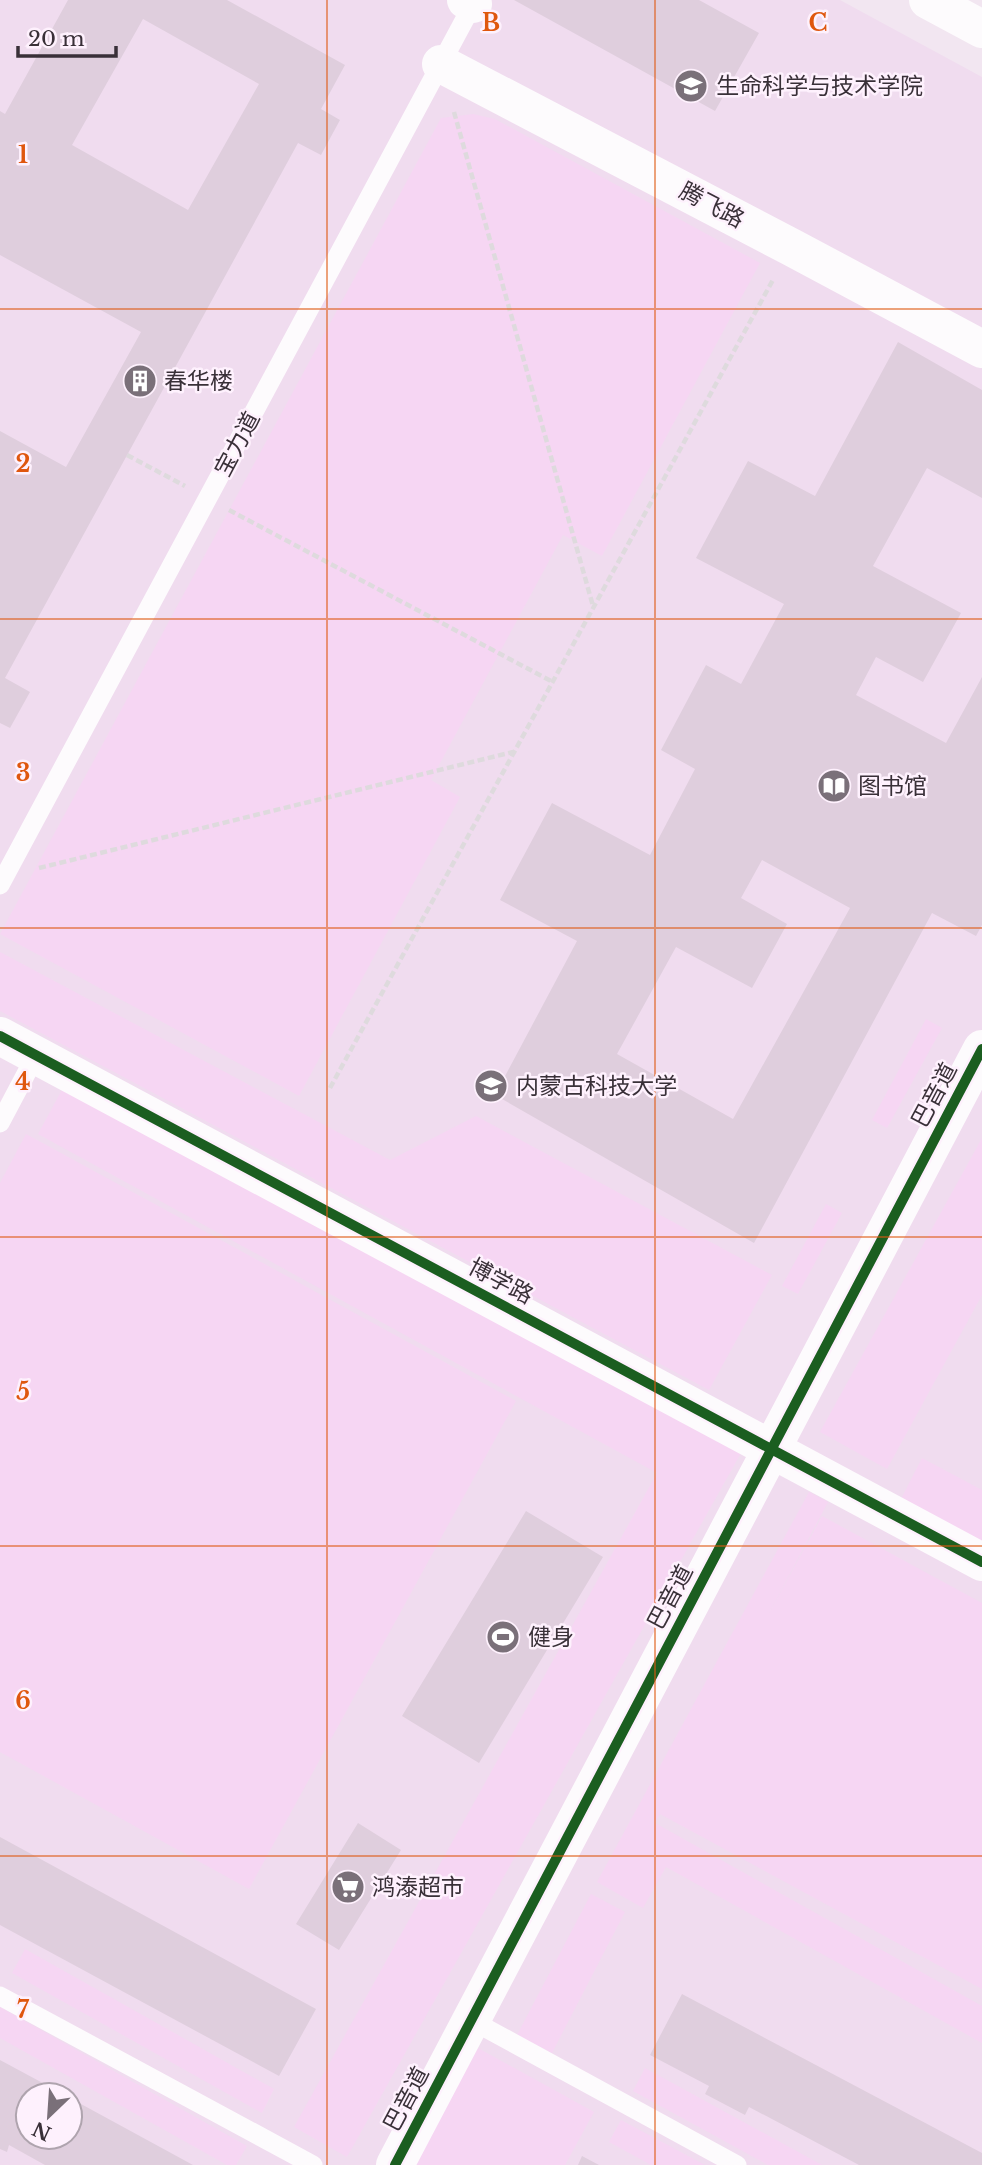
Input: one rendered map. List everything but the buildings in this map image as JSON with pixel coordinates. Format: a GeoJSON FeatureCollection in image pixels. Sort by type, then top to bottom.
{"type":"FeatureCollection","features":[{"type":"Feature","properties":{"kind":"street"},"geometry":{"type":"LineString","coordinates":[[928,0],[982,29]]}},
{"type":"Feature","properties":{"kind":"street","name":"腾飞路"},"geometry":{"type":"LineString","coordinates":[[441,64],[982,349]]}},
{"type":"Feature","properties":{"kind":"street","name":"博学路"},"geometry":{"type":"LineString","coordinates":[[0,1036],[982,1562]]}},
{"type":"Feature","properties":{"kind":"street","name":"巴音道"},"geometry":{"type":"LineString","coordinates":[[395,2165],[982,1049]]}},
{"type":"Feature","properties":{"kind":"lane","name":"宝力道"},"geometry":{"type":"LineString","coordinates":[[2,881],[441,64],[470,2]]}},
{"type":"Feature","properties":{"kind":"lane"},"geometry":{"type":"LineString","coordinates":[[0,1124],[36,1055]]}},
{"type":"Feature","properties":{"kind":"lane"},"geometry":{"type":"LineString","coordinates":[[0,1996],[313,2165]]}},
{"type":"Feature","properties":{"kind":"lane"},"geometry":{"type":"LineString","coordinates":[[471,2020],[737,2165]]}},
{"type":"Feature","properties":{"kind":"path"},"geometry":{"type":"LineString","coordinates":[[441,64],[593,607]]}},
{"type":"Feature","properties":{"kind":"path"},"geometry":{"type":"LineString","coordinates":[[330,1088],[791,247]]}},
{"type":"Feature","properties":{"kind":"path"},"geometry":{"type":"LineString","coordinates":[[127,454],[553,682]]}},
{"type":"Feature","properties":{"kind":"path"},"geometry":{"type":"LineString","coordinates":[[2,881],[514,752]]}},
{"type":"Feature","properties":{"kind":"shaded area","name":"内蒙古科技大学"},"geometry":{"type":"Polygon","coordinates":[[[0,0],[840,0],[982,77],[982,2165],[0,2165],[0,0]]]}},
{"type":"Feature","properties":{"kind":"shaded area"},"geometry":{"type":"Polygon","coordinates":[[[473,114],[495,119],[760,263],[602,556],[563,535],[431,780],[460,797],[299,1096],[0,934],[441,118],[473,114]]]}},
{"type":"Feature","properties":{"kind":"shaded area"},"geometry":{"type":"Polygon","coordinates":[[[0,952],[390,1160],[476,1116],[772,1275],[709,1390],[0,1011],[0,952]]]}},
{"type":"Feature","properties":{"kind":"shaded area"},"geometry":{"type":"Polygon","coordinates":[[[926,1019],[942,1028],[887,1128],[872,1120],[926,1019]]]}},
{"type":"Feature","properties":{"kind":"shaded area"},"geometry":{"type":"Polygon","coordinates":[[[64,1086],[741,1453],[347,2157],[294,2127],[657,1473],[38,1134],[64,1086]]]}},
{"type":"Feature","properties":{"kind":"shaded area"},"geometry":{"type":"Polygon","coordinates":[[[26,1134],[516,1401],[249,1889],[0,1752],[0,1183],[26,1134]]]}},
{"type":"Feature","properties":{"kind":"shaded area"},"geometry":{"type":"Polygon","coordinates":[[[982,1138],[982,1295],[887,1469],[820,1432],[982,1138]]]}},
{"type":"Feature","properties":{"kind":"shaded area"},"geometry":{"type":"Polygon","coordinates":[[[826,1204],[842,1213],[798,1294],[782,1286],[826,1204]]]}},
{"type":"Feature","properties":{"kind":"shaded area"},"geometry":{"type":"Polygon","coordinates":[[[922,1458],[982,1490],[982,1543],[901,1499],[922,1458]]]}},
{"type":"Feature","properties":{"kind":"shaded area"},"geometry":{"type":"Polygon","coordinates":[[[809,1492],[828,1502],[767,1617],[822,1516],[982,1603],[982,1989],[660,1814],[655,1823],[982,2006],[982,2043],[666,1867],[643,1908],[597,1882],[809,1492]]]}},
{"type":"Feature","properties":{"kind":"shaded area"},"geometry":{"type":"Polygon","coordinates":[[[591,1894],[625,1912],[552,2053],[517,2035],[591,1894]]]}},
{"type":"Feature","properties":{"kind":"shaded area"},"geometry":{"type":"Polygon","coordinates":[[[25,1949],[274,2089],[262,2113],[12,1973],[25,1949]]]}},
{"type":"Feature","properties":{"kind":"shaded area"},"geometry":{"type":"Polygon","coordinates":[[[0,2007],[247,2146],[236,2165],[227,2165],[84,2085],[84,2081],[77,2081],[0,2038],[0,2007]]]}},
{"type":"Feature","properties":{"kind":"shaded area"},"geometry":{"type":"Polygon","coordinates":[[[478,2048],[594,2112],[565,2165],[414,2165],[478,2048]]]}},
{"type":"Feature","properties":{"kind":"shaded area"},"geometry":{"type":"Polygon","coordinates":[[[645,2068],[822,2165],[768,2165],[633,2091],[645,2068]]]}},
{"type":"Feature","properties":{"kind":"shaded area"},"geometry":{"type":"Polygon","coordinates":[[[621,2120],[705,2165],[651,2165],[609,2142],[621,2120]]]}},
{"type":"Feature","properties":{"kind":"cycle path"},"geometry":{"type":"LineString","coordinates":[[0,1036],[982,1562]]}},
{"type":"Feature","properties":{"kind":"cycle path"},"geometry":{"type":"LineString","coordinates":[[395,2165],[982,1049]]}},
{"type":"Feature","properties":{"kind":"place","name":"生命科学与技术学院"},"geometry":{"type":"Point","coordinates":[691,86]}},
{"type":"Feature","properties":{"kind":"place","name":"春华楼"},"geometry":{"type":"Point","coordinates":[140,381]}},
{"type":"Feature","properties":{"kind":"place","name":"图书馆"},"geometry":{"type":"Point","coordinates":[834,786]}},
{"type":"Feature","properties":{"kind":"place","name":"内蒙古科技大学"},"geometry":{"type":"Point","coordinates":[491,1086]}},
{"type":"Feature","properties":{"kind":"place","name":"健身"},"geometry":{"type":"Point","coordinates":[503,1637]}},
{"type":"Feature","properties":{"kind":"place","name":"鸿溙超市"},"geometry":{"type":"Point","coordinates":[348,1887]}}]}
